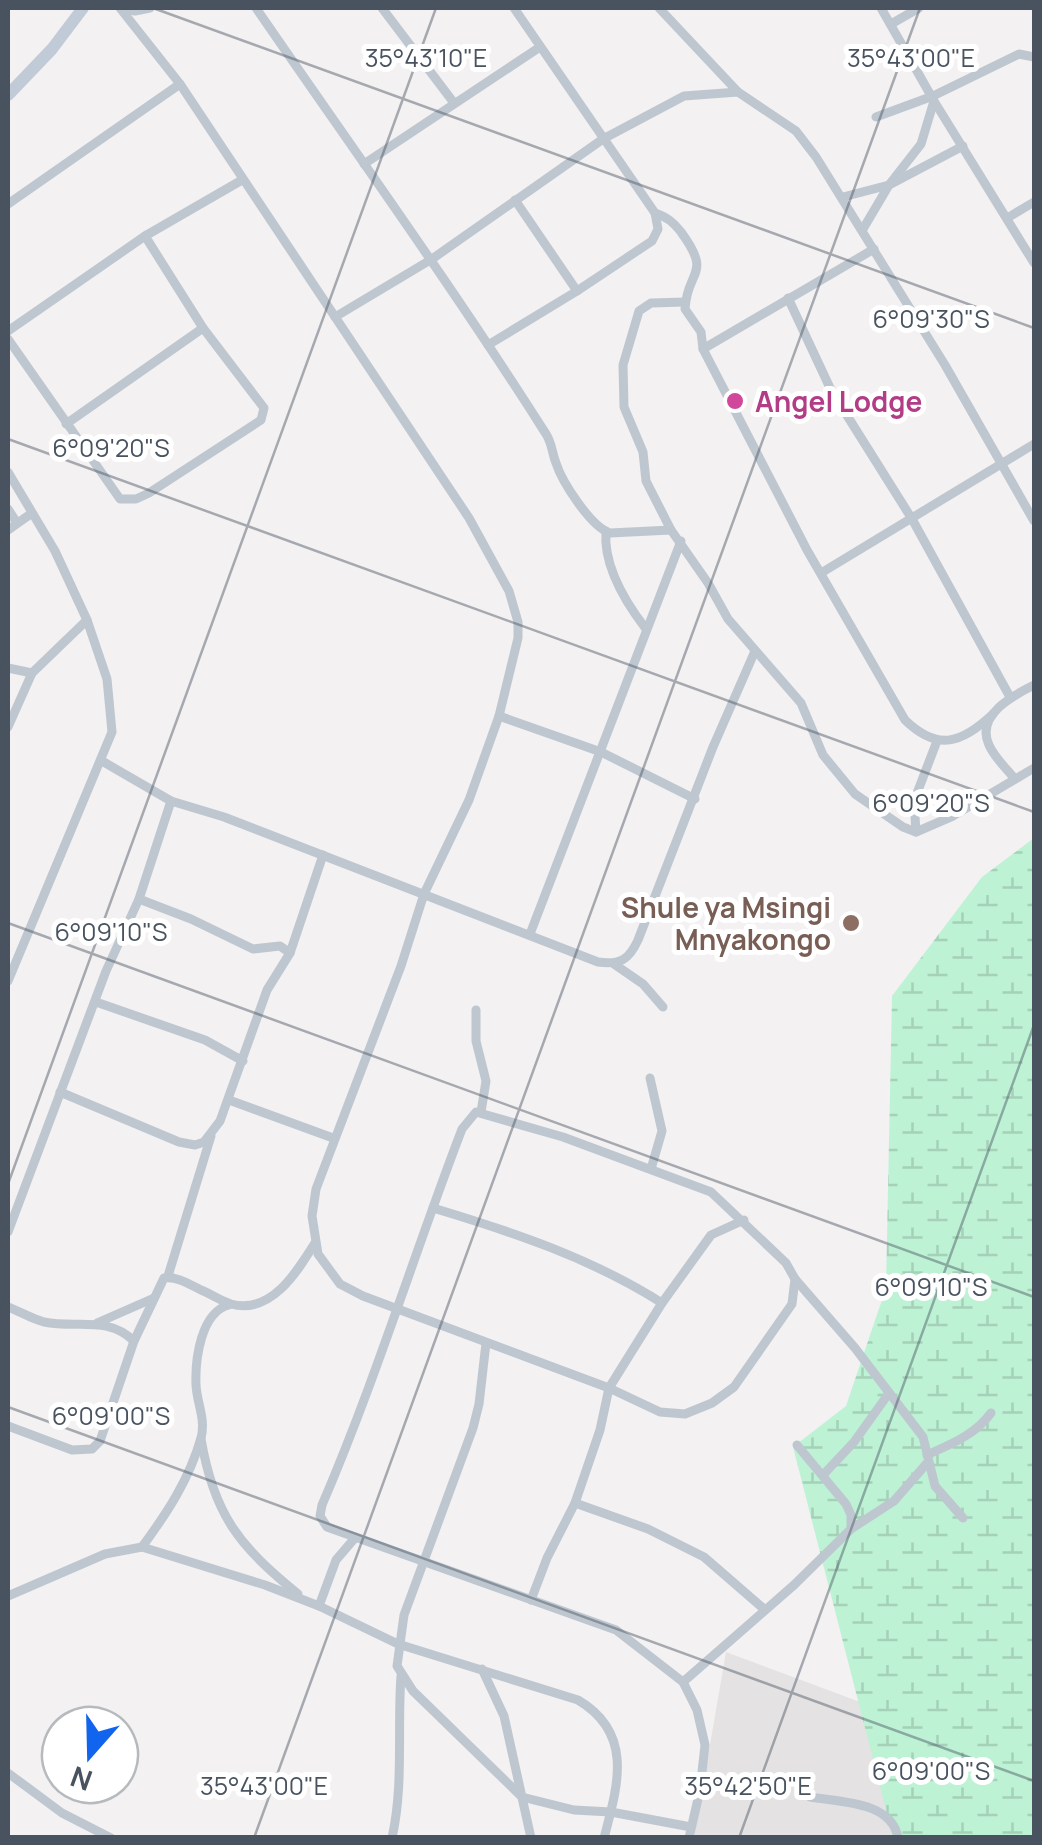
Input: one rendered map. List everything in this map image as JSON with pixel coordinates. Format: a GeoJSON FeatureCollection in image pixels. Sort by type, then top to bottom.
{"type":"FeatureCollection","features":[{"type":"Feature","properties":{"kind":"street"},"geometry":{"type":"LineString","coordinates":[[8,95],[52,49],[83,8]]}},
{"type":"Feature","properties":{"kind":"street"},"geometry":{"type":"LineString","coordinates":[[121,8],[150,8]]}},
{"type":"Feature","properties":{"kind":"street"},"geometry":{"type":"LineString","coordinates":[[121,8],[180,84],[469,518],[509,591],[518,622],[518,638],[499,716],[469,800],[424,894],[316,1189],[312,1216],[315,1242],[324,1265],[340,1284],[397,1311],[609,1388],[660,1412],[686,1414],[734,1387],[792,1304],[795,1280]]}},
{"type":"Feature","properties":{"kind":"street"},"geometry":{"type":"LineString","coordinates":[[256,8],[432,259],[548,436],[564,482],[606,532],[606,551],[612,567],[628,606],[646,630]]}},
{"type":"Feature","properties":{"kind":"street"},"geometry":{"type":"LineString","coordinates":[[382,8],[454,103]]}},
{"type":"Feature","properties":{"kind":"street"},"geometry":{"type":"LineString","coordinates":[[488,345],[652,241],[658,228],[654,213],[514,8]]}},
{"type":"Feature","properties":{"kind":"street"},"geometry":{"type":"LineString","coordinates":[[659,8],[738,92],[796,131],[863,229],[1003,462],[1034,521]]}},
{"type":"Feature","properties":{"kind":"street"},"geometry":{"type":"LineString","coordinates":[[881,8],[1034,262]]}},
{"type":"Feature","properties":{"kind":"street"},"geometry":{"type":"LineString","coordinates":[[891,24],[920,8]]}},
{"type":"Feature","properties":{"kind":"street"},"geometry":{"type":"LineString","coordinates":[[876,117],[933,98],[1034,44]]}},
{"type":"Feature","properties":{"kind":"street"},"geometry":{"type":"LineString","coordinates":[[364,164],[540,47]]}},
{"type":"Feature","properties":{"kind":"street"},"geometry":{"type":"LineString","coordinates":[[1019,54],[1034,56]]}},
{"type":"Feature","properties":{"kind":"street"},"geometry":{"type":"LineString","coordinates":[[8,204],[180,84]]}},
{"type":"Feature","properties":{"kind":"street"},"geometry":{"type":"LineString","coordinates":[[334,317],[432,259],[603,139],[684,96],[738,92]]}},
{"type":"Feature","properties":{"kind":"street"},"geometry":{"type":"LineString","coordinates":[[863,229],[921,144],[933,98]]}},
{"type":"Feature","properties":{"kind":"street"},"geometry":{"type":"LineString","coordinates":[[843,198],[889,186],[963,146]]}},
{"type":"Feature","properties":{"kind":"street"},"geometry":{"type":"LineString","coordinates":[[8,331],[146,236],[242,180]]}},
{"type":"Feature","properties":{"kind":"street"},"geometry":{"type":"LineString","coordinates":[[516,200],[577,291]]}},
{"type":"Feature","properties":{"kind":"street"},"geometry":{"type":"LineString","coordinates":[[1009,217],[1034,202]]}},
{"type":"Feature","properties":{"kind":"street"},"geometry":{"type":"LineString","coordinates":[[654,213],[672,221],[695,252],[697,272],[685,309],[701,332],[703,349],[821,574],[906,720],[937,741],[962,737],[1010,696],[1034,685]]}},
{"type":"Feature","properties":{"kind":"street"},"geometry":{"type":"LineString","coordinates":[[8,339],[112,490],[126,501],[149,493],[261,420],[264,408],[203,328],[146,236]]}},
{"type":"Feature","properties":{"kind":"street"},"geometry":{"type":"LineString","coordinates":[[703,349],[874,248]]}},
{"type":"Feature","properties":{"kind":"street"},"geometry":{"type":"LineString","coordinates":[[788,298],[831,390],[912,519],[1010,696]]}},
{"type":"Feature","properties":{"kind":"street"},"geometry":{"type":"LineString","coordinates":[[685,302],[651,304],[639,312],[622,365],[624,407],[643,452],[646,481],[671,530],[728,619],[801,702],[818,749],[856,794],[916,832],[953,816],[1034,768]]}},
{"type":"Feature","properties":{"kind":"street"},"geometry":{"type":"LineString","coordinates":[[66,424],[203,328]]}},
{"type":"Feature","properties":{"kind":"street"},"geometry":{"type":"LineString","coordinates":[[821,574],[1034,444]]}},
{"type":"Feature","properties":{"kind":"street"},"geometry":{"type":"LineString","coordinates":[[8,472],[55,551],[87,620],[110,698],[112,732],[8,981]]}},
{"type":"Feature","properties":{"kind":"street"},"geometry":{"type":"LineString","coordinates":[[8,509],[17,523]]}},
{"type":"Feature","properties":{"kind":"street"},"geometry":{"type":"LineString","coordinates":[[8,530],[32,513]]}},
{"type":"Feature","properties":{"kind":"street"},"geometry":{"type":"LineString","coordinates":[[606,532],[671,530]]}},
{"type":"Feature","properties":{"kind":"street"},"geometry":{"type":"LineString","coordinates":[[530,934],[680,541]]}},
{"type":"Feature","properties":{"kind":"street"},"geometry":{"type":"LineString","coordinates":[[8,727],[32,673],[87,620]]}},
{"type":"Feature","properties":{"kind":"street"},"geometry":{"type":"LineString","coordinates":[[614,964],[632,952],[755,652]]}},
{"type":"Feature","properties":{"kind":"street"},"geometry":{"type":"LineString","coordinates":[[8,668],[32,673]]}},
{"type":"Feature","properties":{"kind":"street"},"geometry":{"type":"LineString","coordinates":[[993,714],[986,736],[989,746],[1014,778]]}},
{"type":"Feature","properties":{"kind":"street"},"geometry":{"type":"LineString","coordinates":[[499,716],[601,752],[695,799]]}},
{"type":"Feature","properties":{"kind":"street"},"geometry":{"type":"LineString","coordinates":[[916,832],[914,801],[937,741]]}},
{"type":"Feature","properties":{"kind":"street"},"geometry":{"type":"LineString","coordinates":[[102,761],[171,801],[598,962],[614,964],[643,984],[663,1007]]}},
{"type":"Feature","properties":{"kind":"street"},"geometry":{"type":"LineString","coordinates":[[8,1232],[106,971],[139,899],[171,801]]}},
{"type":"Feature","properties":{"kind":"street"},"geometry":{"type":"LineString","coordinates":[[8,1426],[72,1450],[92,1449],[100,1441],[134,1341],[161,1282],[168,1276],[211,1136],[229,1100],[267,990],[290,953],[324,856]]}},
{"type":"Feature","properties":{"kind":"street"},"geometry":{"type":"LineString","coordinates":[[139,899],[253,949],[280,946],[290,953]]}},
{"type":"Feature","properties":{"kind":"street"},"geometry":{"type":"LineString","coordinates":[[8,946],[20,949]]}},
{"type":"Feature","properties":{"kind":"street"},"geometry":{"type":"LineString","coordinates":[[96,1002],[205,1040],[243,1061]]}},
{"type":"Feature","properties":{"kind":"street"},"geometry":{"type":"LineString","coordinates":[[476,1010],[476,1041],[486,1082],[481,1112]]}},
{"type":"Feature","properties":{"kind":"street"},"geometry":{"type":"LineString","coordinates":[[650,1078],[662,1132],[652,1168]]}},
{"type":"Feature","properties":{"kind":"street"},"geometry":{"type":"LineString","coordinates":[[60,1092],[179,1142],[195,1145],[211,1136]]}},
{"type":"Feature","properties":{"kind":"street"},"geometry":{"type":"LineString","coordinates":[[229,1100],[333,1138]]}},
{"type":"Feature","properties":{"kind":"street"},"geometry":{"type":"LineString","coordinates":[[401,1676],[522,1797],[574,1810],[611,1812],[690,1832],[704,1745],[697,1710],[683,1682],[616,1630],[354,1538],[327,1527],[320,1516],[462,1129],[472,1116],[481,1112],[652,1168],[711,1192],[786,1263],[795,1280],[890,1393],[923,1437],[938,1492],[962,1518]]}},
{"type":"Feature","properties":{"kind":"street"},"geometry":{"type":"LineString","coordinates":[[433,1208],[595,1265],[662,1303]]}},
{"type":"Feature","properties":{"kind":"street"},"geometry":{"type":"LineString","coordinates":[[530,1600],[575,1503],[600,1430],[609,1388],[710,1235],[744,1220]]}},
{"type":"Feature","properties":{"kind":"street"},"geometry":{"type":"LineString","coordinates":[[168,1276],[230,1304],[256,1305],[266,1301],[298,1271],[315,1242]]}},
{"type":"Feature","properties":{"kind":"street"},"geometry":{"type":"LineString","coordinates":[[298,1271],[324,1265]]}},
{"type":"Feature","properties":{"kind":"street"},"geometry":{"type":"LineString","coordinates":[[8,1306],[41,1322],[66,1325],[97,1322],[154,1298]]}},
{"type":"Feature","properties":{"kind":"street"},"geometry":{"type":"LineString","coordinates":[[142,1547],[184,1485],[201,1437],[203,1416],[196,1381],[199,1357],[210,1317],[230,1304]]}},
{"type":"Feature","properties":{"kind":"street"},"geometry":{"type":"LineString","coordinates":[[97,1322],[122,1330],[134,1341]]}},
{"type":"Feature","properties":{"kind":"street"},"geometry":{"type":"LineString","coordinates":[[392,1838],[401,1782],[398,1644],[404,1615],[476,1416],[486,1343]]}},
{"type":"Feature","properties":{"kind":"street"},"geometry":{"type":"LineString","coordinates":[[823,1475],[854,1442],[890,1393]]}},
{"type":"Feature","properties":{"kind":"street"},"geometry":{"type":"LineString","coordinates":[[683,1682],[852,1530],[894,1501],[928,1458],[980,1427],[991,1413]]}},
{"type":"Feature","properties":{"kind":"street"},"geometry":{"type":"LineString","coordinates":[[201,1437],[209,1482],[242,1542],[265,1567],[308,1602]]}},
{"type":"Feature","properties":{"kind":"street"},"geometry":{"type":"LineString","coordinates":[[797,1445],[846,1504],[852,1515],[852,1530]]}},
{"type":"Feature","properties":{"kind":"street"},"geometry":{"type":"LineString","coordinates":[[575,1503],[648,1530],[704,1557],[764,1609]]}},
{"type":"Feature","properties":{"kind":"street"},"geometry":{"type":"LineString","coordinates":[[319,1606],[336,1560],[354,1538]]}},
{"type":"Feature","properties":{"kind":"street"},"geometry":{"type":"LineString","coordinates":[[8,1596],[105,1554],[142,1547],[264,1585],[398,1644],[556,1691],[595,1710],[608,1726],[616,1748],[617,1789],[604,1838]]}},
{"type":"Feature","properties":{"kind":"street"},"geometry":{"type":"LineString","coordinates":[[482,1669],[504,1716],[531,1838]]}},
{"type":"Feature","properties":{"kind":"street"},"geometry":{"type":"LineString","coordinates":[[8,1773],[62,1813],[111,1838]]}},
{"type":"Feature","properties":{"kind":"street"},"geometry":{"type":"LineString","coordinates":[[810,1797],[875,1808],[895,1824],[898,1838]]}},
{"type":"Feature","properties":{"kind":"shaded area"},"geometry":{"type":"Polygon","coordinates":[[[726,1652],[930,1728],[894,1837],[694,1838],[726,1652]]]}},
{"type":"Feature","properties":{"kind":"green space"},"geometry":{"type":"Polygon","coordinates":[[[1034,838],[1034,1837],[893,1837],[793,1447],[846,1406],[886,1288],[892,996],[982,877],[1034,838]]]}},
{"type":"Feature","properties":{"kind":"place","name":"Angel Lodge"},"geometry":{"type":"Point","coordinates":[735,401]}},
{"type":"Feature","properties":{"kind":"place","name":"Shule ya Msingi Mnyakongo"},"geometry":{"type":"Point","coordinates":[851,923]}}]}
